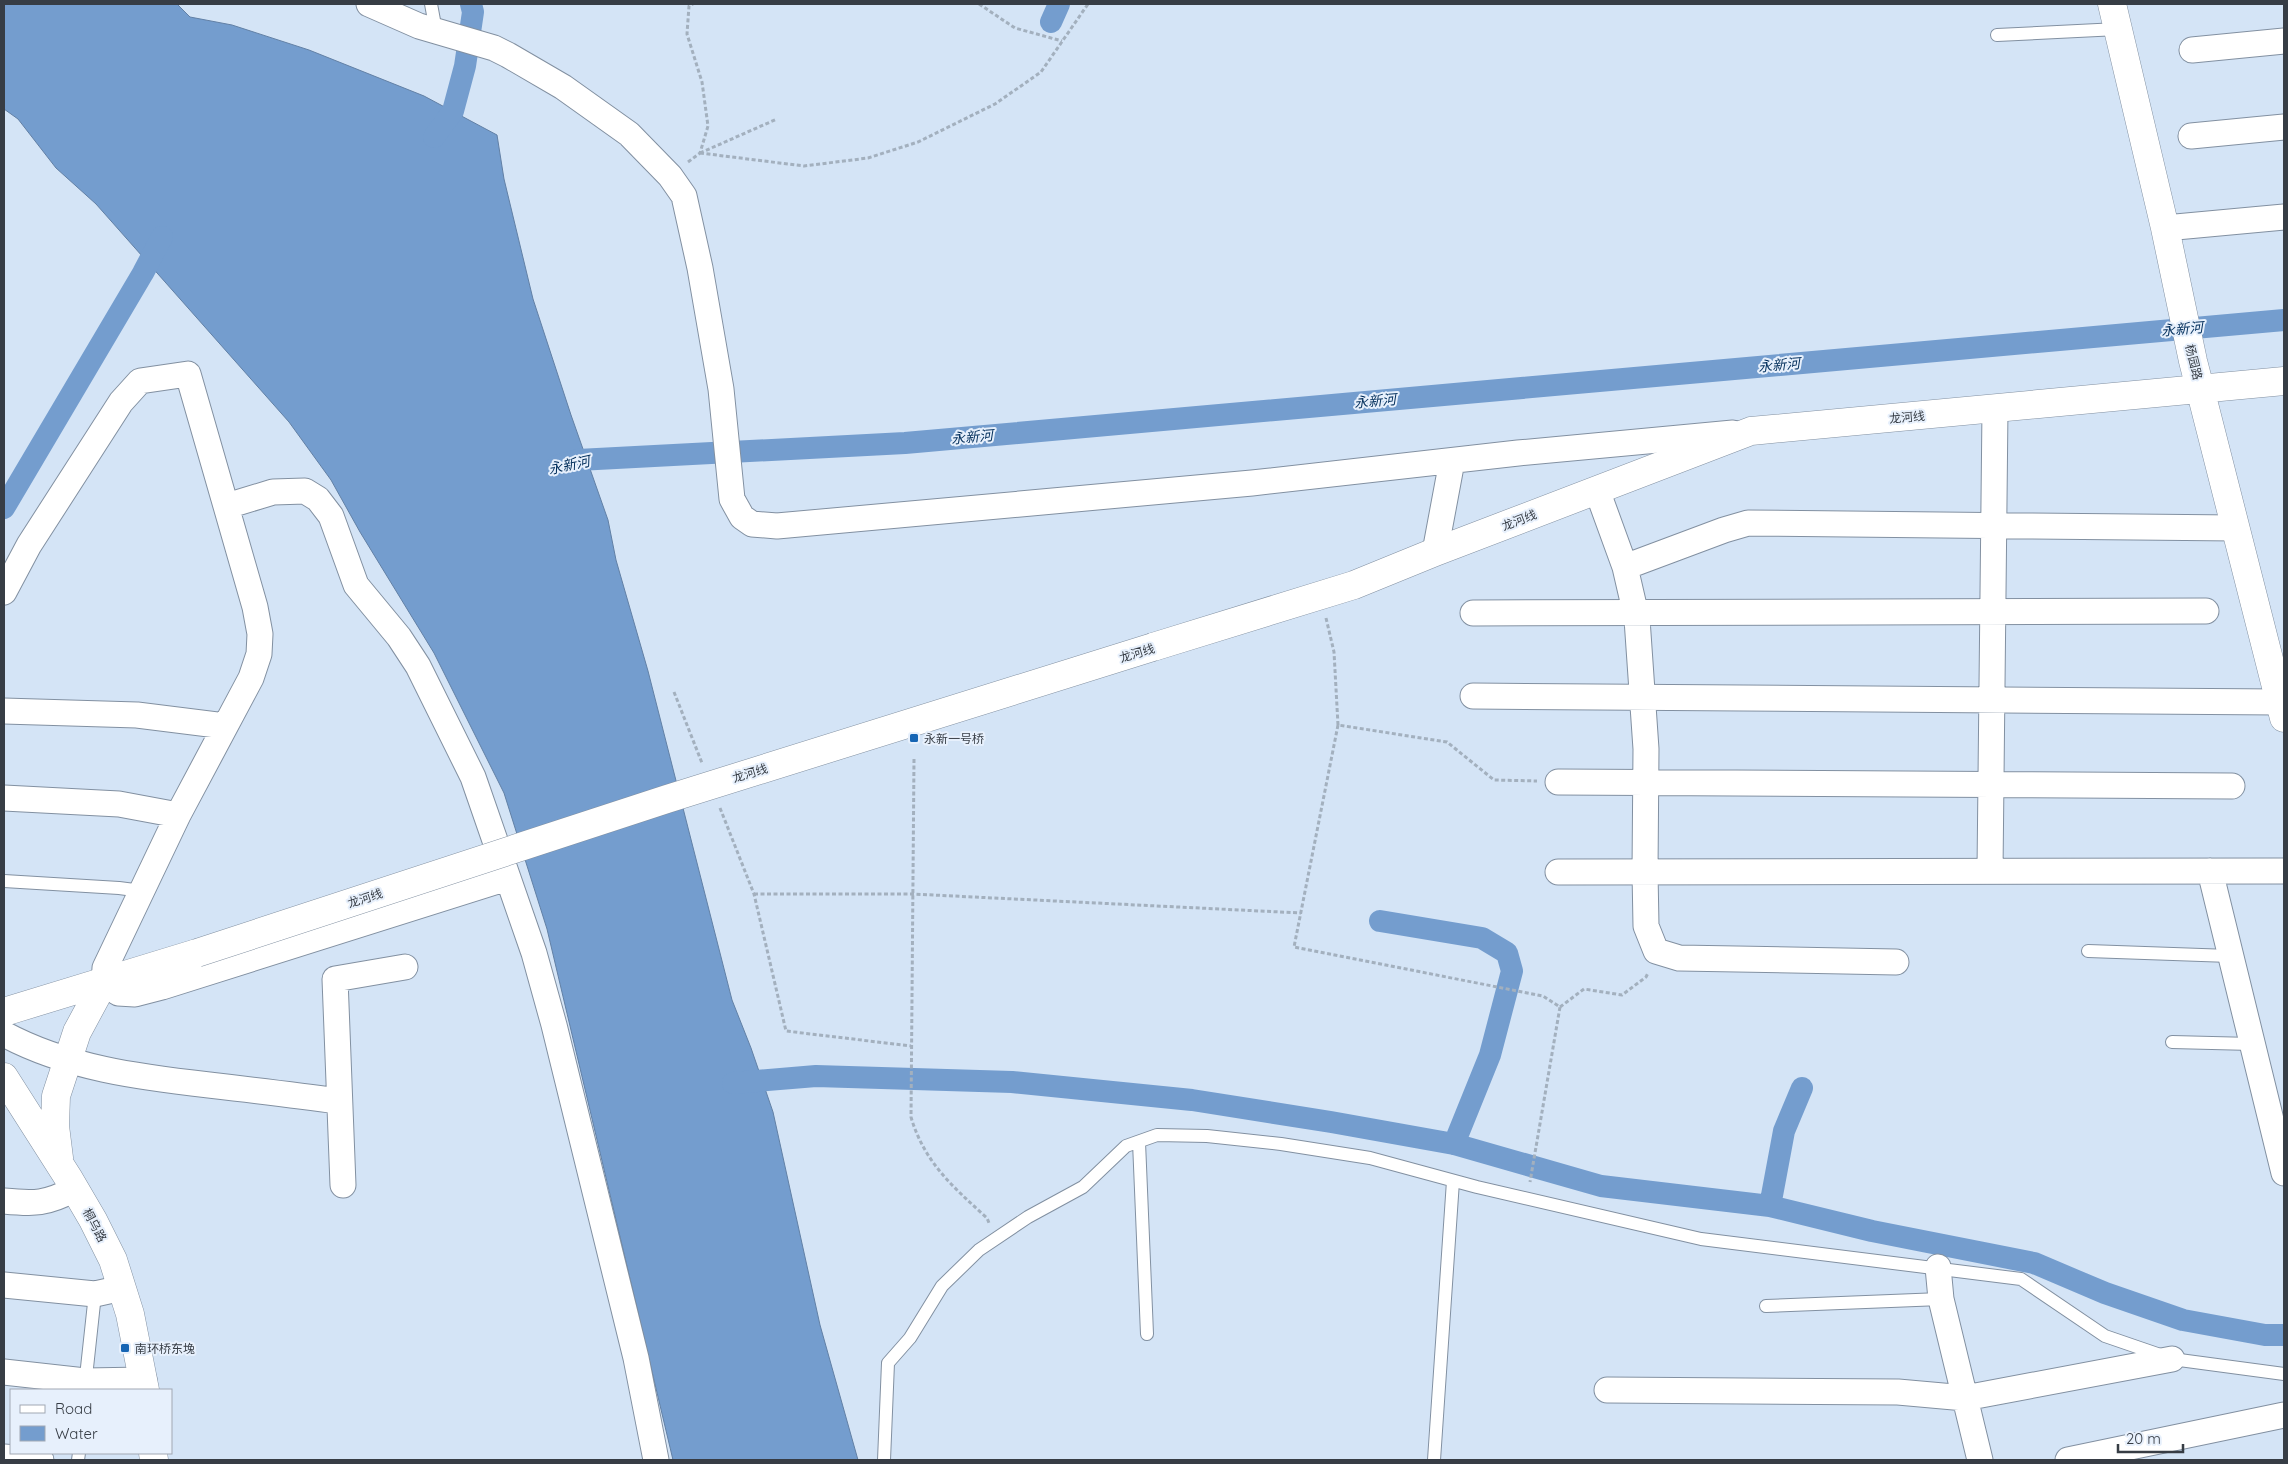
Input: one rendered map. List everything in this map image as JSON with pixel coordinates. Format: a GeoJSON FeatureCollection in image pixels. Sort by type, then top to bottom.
{"type":"FeatureCollection","features":[{"type":"Feature","properties":{"kind":"street"},"geometry":{"type":"LineString","coordinates":[[369,4],[440,33],[494,48],[562,87],[629,134],[670,176],[684,196],[700,268],[723,406],[732,499],[742,517],[752,524],[777,526],[1242,484],[1751,431]]}},
{"type":"Feature","properties":{"kind":"street","name":"杨园路"},"geometry":{"type":"LineString","coordinates":[[2115,16],[2165,228],[2193,361],[2282,710]]}},
{"type":"Feature","properties":{"kind":"street"},"geometry":{"type":"LineString","coordinates":[[2192,50],[2284,40]]}},
{"type":"Feature","properties":{"kind":"street"},"geometry":{"type":"LineString","coordinates":[[2191,136],[2284,127]]}},
{"type":"Feature","properties":{"kind":"street"},"geometry":{"type":"LineString","coordinates":[[2165,228],[2284,217]]}},
{"type":"Feature","properties":{"kind":"street"},"geometry":{"type":"LineString","coordinates":[[4,592],[29,545],[121,402],[140,381],[188,374],[255,607],[260,634],[259,654],[251,678],[178,815],[105,968],[104,982],[77,1032],[56,1096],[55,1126],[60,1165]]}},
{"type":"Feature","properties":{"kind":"street","name":"龙河线"},"geometry":{"type":"LineString","coordinates":[[4,1012],[197,953],[667,799],[1354,585],[1751,431],[2284,380]]}},
{"type":"Feature","properties":{"kind":"street"},"geometry":{"type":"LineString","coordinates":[[1990,871],[1994,409]]}},
{"type":"Feature","properties":{"kind":"street"},"geometry":{"type":"LineString","coordinates":[[1435,552],[1452,461]]}},
{"type":"Feature","properties":{"kind":"street"},"geometry":{"type":"LineString","coordinates":[[1596,490],[1625,567],[1635,613],[1643,697],[1646,783],[1646,926],[1656,951],[1679,958],[1896,962]]}},
{"type":"Feature","properties":{"kind":"street"},"geometry":{"type":"LineString","coordinates":[[226,506],[273,492],[305,491],[318,499],[327,510],[341,541],[356,585],[399,637],[418,666],[473,777],[534,952],[554,1025],[636,1358],[656,1460]]}},
{"type":"Feature","properties":{"kind":"street"},"geometry":{"type":"LineString","coordinates":[[1625,567],[1748,523],[2236,528]]}},
{"type":"Feature","properties":{"kind":"street"},"geometry":{"type":"LineString","coordinates":[[1473,613],[2206,611]]}},
{"type":"Feature","properties":{"kind":"street"},"geometry":{"type":"LineString","coordinates":[[1473,696],[1992,700],[2282,710]]}},
{"type":"Feature","properties":{"kind":"street"},"geometry":{"type":"LineString","coordinates":[[4,711],[137,715],[225,726]]}},
{"type":"Feature","properties":{"kind":"street"},"geometry":{"type":"LineString","coordinates":[[1558,782],[2232,786]]}},
{"type":"Feature","properties":{"kind":"street"},"geometry":{"type":"LineString","coordinates":[[4,798],[119,804],[178,815]]}},
{"type":"Feature","properties":{"kind":"street"},"geometry":{"type":"LineString","coordinates":[[2210,871],[2284,1173]]}},
{"type":"Feature","properties":{"kind":"street"},"geometry":{"type":"LineString","coordinates":[[1558,872],[2284,871]]}},
{"type":"Feature","properties":{"kind":"street"},"geometry":{"type":"LineString","coordinates":[[104,982],[118,993],[136,994],[162,988],[508,878]]}},
{"type":"Feature","properties":{"kind":"street"},"geometry":{"type":"LineString","coordinates":[[343,1185],[338,1101],[335,978],[405,967]]}},
{"type":"Feature","properties":{"kind":"street"},"geometry":{"type":"LineString","coordinates":[[4,1034],[27,1047],[68,1060],[139,1076],[338,1101]]}},
{"type":"Feature","properties":{"kind":"street","name":"桐乌路"},"geometry":{"type":"LineString","coordinates":[[4,1077],[12,1097],[60,1165],[113,1260],[130,1314],[145,1385]]}},
{"type":"Feature","properties":{"kind":"street"},"geometry":{"type":"LineString","coordinates":[[4,1201],[31,1204],[53,1200],[75,1190]]}},
{"type":"Feature","properties":{"kind":"street"},"geometry":{"type":"LineString","coordinates":[[1938,1267],[1941,1299],[1980,1460]]}},
{"type":"Feature","properties":{"kind":"street"},"geometry":{"type":"LineString","coordinates":[[4,1285],[94,1294],[122,1288]]}},
{"type":"Feature","properties":{"kind":"street"},"geometry":{"type":"LineString","coordinates":[[1607,1390],[1898,1392],[1965,1398],[2172,1359]]}},
{"type":"Feature","properties":{"kind":"street"},"geometry":{"type":"LineString","coordinates":[[4,1372],[85,1386],[145,1385]]}},
{"type":"Feature","properties":{"kind":"street"},"geometry":{"type":"LineString","coordinates":[[2068,1460],[2284,1415]]}},
{"type":"Feature","properties":{"kind":"street"},"geometry":{"type":"LineString","coordinates":[[4,1456],[41,1460]]}},
{"type":"Feature","properties":{"kind":"lane"},"geometry":{"type":"LineString","coordinates":[[431,4],[440,33]]}},
{"type":"Feature","properties":{"kind":"lane"},"geometry":{"type":"LineString","coordinates":[[1997,36],[2115,16]]}},
{"type":"Feature","properties":{"kind":"lane"},"geometry":{"type":"LineString","coordinates":[[4,881],[142,891]]}},
{"type":"Feature","properties":{"kind":"lane"},"geometry":{"type":"LineString","coordinates":[[2088,951],[2230,956]]}},
{"type":"Feature","properties":{"kind":"lane"},"geometry":{"type":"LineString","coordinates":[[2172,1042],[2252,1044]]}},
{"type":"Feature","properties":{"kind":"lane"},"geometry":{"type":"LineString","coordinates":[[884,1460],[888,1363],[910,1338],[942,1286],[979,1250],[1028,1217],[1083,1187],[1126,1146],[1158,1135],[1207,1136],[1281,1144],[1370,1158],[1453,1181],[1701,1238],[2021,1279],[2105,1336],[2172,1359],[2284,1374]]}},
{"type":"Feature","properties":{"kind":"lane"},"geometry":{"type":"LineString","coordinates":[[1139,1142],[1147,1334]]}},
{"type":"Feature","properties":{"kind":"lane"},"geometry":{"type":"LineString","coordinates":[[1434,1460],[1453,1181]]}},
{"type":"Feature","properties":{"kind":"lane"},"geometry":{"type":"LineString","coordinates":[[85,1386],[94,1294]]}},
{"type":"Feature","properties":{"kind":"lane"},"geometry":{"type":"LineString","coordinates":[[1766,1306],[1941,1299]]}},
{"type":"Feature","properties":{"kind":"path"},"geometry":{"type":"LineString","coordinates":[[693,4],[689,6],[687,34],[702,82],[708,126],[700,153]]}},
{"type":"Feature","properties":{"kind":"path"},"geometry":{"type":"LineString","coordinates":[[979,4],[1015,28],[1062,42]]}},
{"type":"Feature","properties":{"kind":"path"},"geometry":{"type":"LineString","coordinates":[[700,153],[804,166],[868,158],[918,142],[995,104],[1041,72],[1088,4]]}},
{"type":"Feature","properties":{"kind":"path"},"geometry":{"type":"LineString","coordinates":[[670,176],[700,153],[777,119]]}},
{"type":"Feature","properties":{"kind":"path"},"geometry":{"type":"LineString","coordinates":[[1320,596],[1334,652],[1338,725],[1294,947],[1543,996],[1560,1007]]}},
{"type":"Feature","properties":{"kind":"path"},"geometry":{"type":"LineString","coordinates":[[674,692],[703,766]]}},
{"type":"Feature","properties":{"kind":"path"},"geometry":{"type":"LineString","coordinates":[[1338,725],[1447,742],[1494,780],[1558,782]]}},
{"type":"Feature","properties":{"kind":"path"},"geometry":{"type":"LineString","coordinates":[[914,759],[911,1117],[917,1138],[936,1167],[987,1218],[995,1239]]}},
{"type":"Feature","properties":{"kind":"path"},"geometry":{"type":"LineString","coordinates":[[718,802],[754,894],[786,1031],[911,1047]]}},
{"type":"Feature","properties":{"kind":"path"},"geometry":{"type":"LineString","coordinates":[[754,894],[912,894],[1301,912]]}},
{"type":"Feature","properties":{"kind":"path"},"geometry":{"type":"LineString","coordinates":[[1528,1188],[1560,1007],[1584,989],[1622,995],[1646,977],[1656,951]]}},
{"type":"Feature","properties":{"kind":"water"},"geometry":{"type":"Polygon","coordinates":[[[4,4],[177,4],[190,17],[232,25],[309,50],[424,96],[497,135],[504,179],[533,299],[608,520],[616,560],[648,671],[732,1000],[773,1112],[820,1325],[858,1460],[673,1460],[547,929],[504,793],[434,653],[360,532],[331,480],[289,422],[96,204],[56,168],[18,119],[4,109],[4,4]]]}},
{"type":"Feature","properties":{"kind":"waterway"},"geometry":{"type":"LineString","coordinates":[[434,137],[453,111],[465,66],[473,12],[471,4]]}},
{"type":"Feature","properties":{"kind":"waterway"},"geometry":{"type":"LineString","coordinates":[[1051,22],[1059,4]]}},
{"type":"Feature","properties":{"kind":"waterway"},"geometry":{"type":"LineString","coordinates":[[4,508],[143,273],[162,237]]}},
{"type":"Feature","properties":{"kind":"waterway","name":"永新河"},"geometry":{"type":"LineString","coordinates":[[557,466],[578,460],[905,443],[2284,320]]}},
{"type":"Feature","properties":{"kind":"waterway"},"geometry":{"type":"LineString","coordinates":[[1380,921],[1482,938],[1507,953],[1512,971],[1490,1055],[1454,1144]]}},
{"type":"Feature","properties":{"kind":"waterway"},"geometry":{"type":"LineString","coordinates":[[733,1083],[816,1076],[1012,1082],[1192,1100],[1331,1122],[1454,1144],[1601,1186],[1770,1206],[1872,1231],[2034,1263],[2105,1293],[2183,1320],[2265,1335],[2284,1335]]}},
{"type":"Feature","properties":{"kind":"waterway"},"geometry":{"type":"LineString","coordinates":[[1770,1206],[1784,1131],[1802,1088]]}},
{"type":"Feature","properties":{"kind":"place","name":"永新一号桥"},"geometry":{"type":"Point","coordinates":[914,738]}},
{"type":"Feature","properties":{"kind":"place","name":"南环桥东堍"},"geometry":{"type":"Point","coordinates":[125,1348]}}]}
